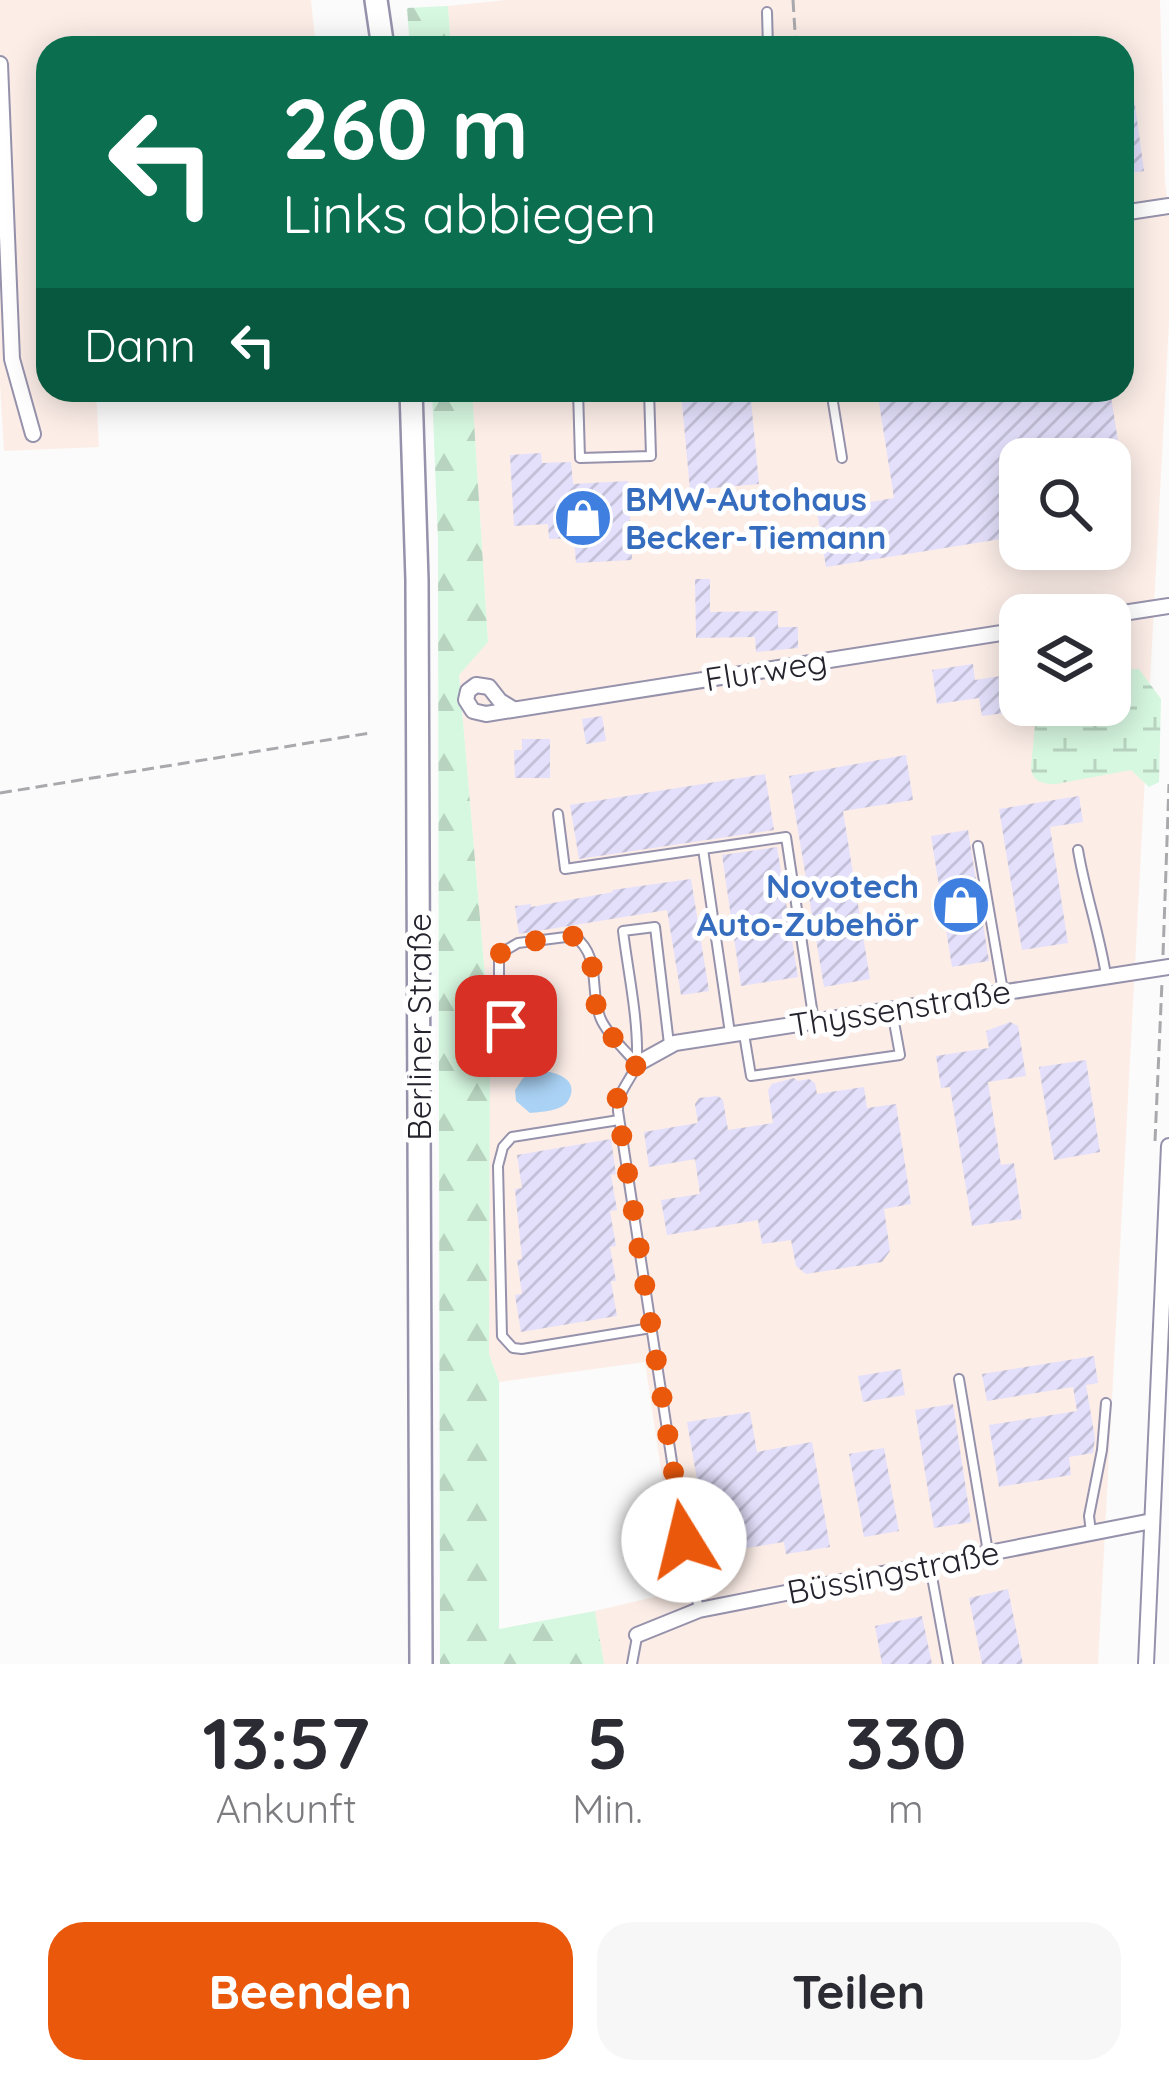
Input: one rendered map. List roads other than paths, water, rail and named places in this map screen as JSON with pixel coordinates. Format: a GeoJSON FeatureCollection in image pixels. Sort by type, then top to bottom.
{"type":"FeatureCollection","features":[{"type":"Feature","properties":{"kind":"main road"},"geometry":{"type":"LineString","coordinates":[[376,0],[381,36]]}},
{"type":"Feature","properties":{"kind":"main road","name":"Berliner Straße"},"geometry":{"type":"LineString","coordinates":[[411,402],[417,580],[421,1664]]}},
{"type":"Feature","properties":{"kind":"street"},"geometry":{"type":"LineString","coordinates":[[0,64],[12,359],[33,434]]}},
{"type":"Feature","properties":{"kind":"street"},"geometry":{"type":"LineString","coordinates":[[1134,211],[1169,206]]}},
{"type":"Feature","properties":{"kind":"street"},"geometry":{"type":"LineString","coordinates":[[1131,612],[1169,606]]}},
{"type":"Feature","properties":{"kind":"street","name":"Flurweg"},"geometry":{"type":"LineString","coordinates":[[513,709],[999,633]]}},
{"type":"Feature","properties":{"kind":"street","name":"Thyssenstraße"},"geometry":{"type":"LineString","coordinates":[[637,1064],[669,1044],[1169,967]]}},
{"type":"Feature","properties":{"kind":"street"},"geometry":{"type":"LineString","coordinates":[[1147,1664],[1169,1146]]}},
{"type":"Feature","properties":{"kind":"street","name":"Büssingstraße"},"geometry":{"type":"LineString","coordinates":[[637,1635],[699,1610],[1152,1521]]}},
{"type":"Feature","properties":{"kind":"lane"},"geometry":{"type":"LineString","coordinates":[[767,12],[768,36]]}},
{"type":"Feature","properties":{"kind":"lane"},"geometry":{"type":"LineString","coordinates":[[578,402],[580,458],[651,456],[649,402]]}},
{"type":"Feature","properties":{"kind":"lane"},"geometry":{"type":"LineString","coordinates":[[833,402],[842,458]]}},
{"type":"Feature","properties":{"kind":"lane"},"geometry":{"type":"LineString","coordinates":[[558,814],[566,869],[786,838],[814,1022]]}},
{"type":"Feature","properties":{"kind":"lane"},"geometry":{"type":"LineString","coordinates":[[978,846],[1004,992]]}},
{"type":"Feature","properties":{"kind":"lane"},"geometry":{"type":"LineString","coordinates":[[703,849],[737,1034],[751,1076],[900,1055],[892,1010]]}},
{"type":"Feature","properties":{"kind":"lane"},"geometry":{"type":"LineString","coordinates":[[1078,850],[1106,975]]}},
{"type":"Feature","properties":{"kind":"lane"},"geometry":{"type":"LineString","coordinates":[[669,1044],[655,927],[623,931],[637,1064],[617,1096],[619,1120],[699,1610]]}},
{"type":"Feature","properties":{"kind":"lane"},"geometry":{"type":"LineString","coordinates":[[522,1030],[506,1026],[499,1014],[499,954],[518,943],[574,936],[591,956],[600,1018],[637,1064]]}},
{"type":"Feature","properties":{"kind":"lane"},"geometry":{"type":"LineString","coordinates":[[619,1120],[512,1137],[503,1147],[498,1166],[502,1336],[513,1348],[522,1349],[651,1328]]}},
{"type":"Feature","properties":{"kind":"lane"},"geometry":{"type":"LineString","coordinates":[[959,1379],[988,1552]]}},
{"type":"Feature","properties":{"kind":"lane"},"geometry":{"type":"LineString","coordinates":[[1091,1532],[1089,1516],[1106,1403]]}},
{"type":"Feature","properties":{"kind":"lane"},"geometry":{"type":"LineString","coordinates":[[930,1564],[948,1664]]}},
{"type":"Feature","properties":{"kind":"lane"},"geometry":{"type":"LineString","coordinates":[[632,1664],[637,1635]]}},
{"type":"Feature","properties":{"kind":"water"},"geometry":{"type":"Polygon","coordinates":[[[540,1071],[565,1078],[571,1094],[561,1107],[530,1113],[516,1101],[515,1090],[523,1078],[540,1071]]]}},
{"type":"Feature","properties":{"kind":"place","name":"BMW-Autohaus Becker-Tiemann"},"geometry":{"type":"Point","coordinates":[583,518]}},
{"type":"Feature","properties":{"kind":"place","name":"Novotech Auto-Zubehör"},"geometry":{"type":"Point","coordinates":[961,905]}}]}
